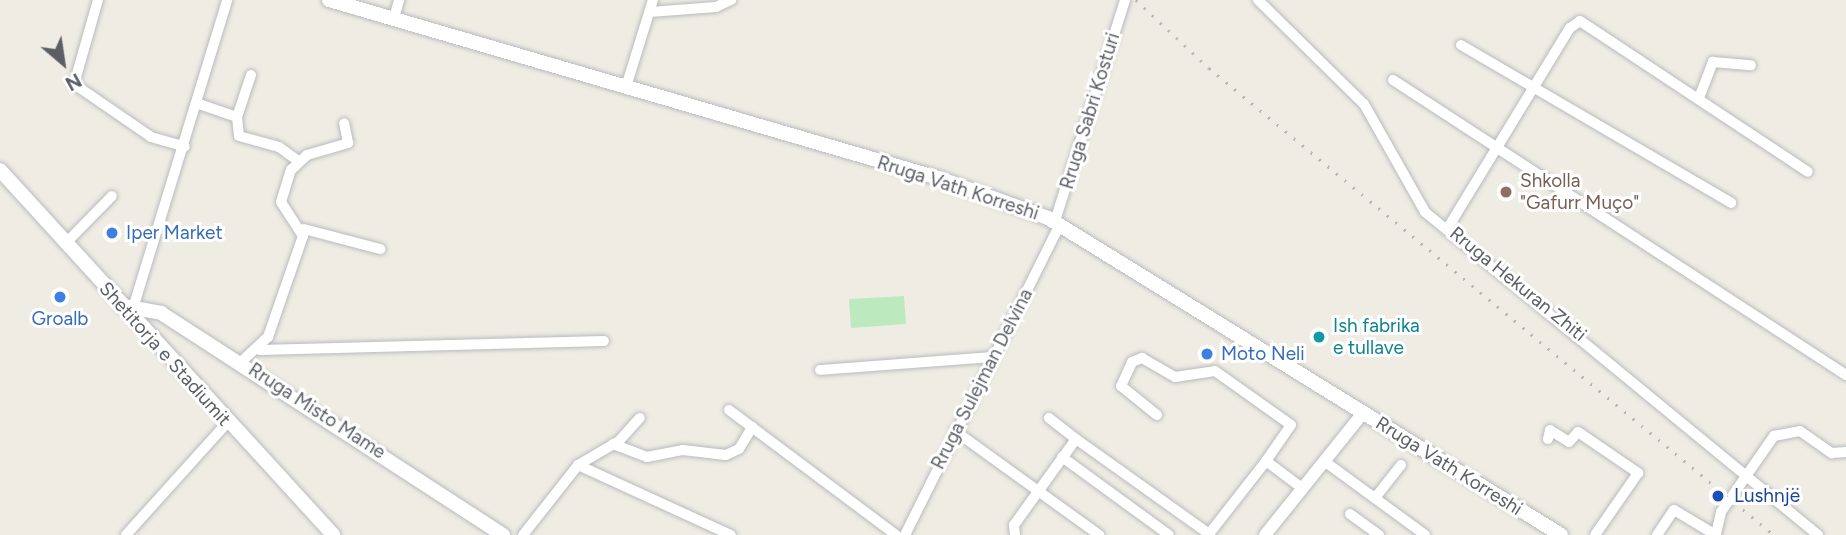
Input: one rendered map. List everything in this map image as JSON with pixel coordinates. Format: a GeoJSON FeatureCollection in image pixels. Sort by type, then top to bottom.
{"type":"FeatureCollection","features":[{"type":"Feature","properties":{"kind":"main road","name":"Rruga Vath Korreshi"},"geometry":{"type":"LineString","coordinates":[[329,0],[938,178],[1058,223],[1086,237],[1561,535]]}},
{"type":"Feature","properties":{"kind":"main road","name":"Shetitorja e Stadiumit"},"geometry":{"type":"LineString","coordinates":[[0,170],[65,244],[129,305],[227,423],[333,535]]}},
{"type":"Feature","properties":{"kind":"main road","name":"Rruga Misto Mame"},"geometry":{"type":"LineString","coordinates":[[129,305],[241,362],[503,535]]}},
{"type":"Feature","properties":{"kind":"street"},"geometry":{"type":"LineString","coordinates":[[98,0],[74,84],[151,137],[185,147]]}},
{"type":"Feature","properties":{"kind":"street"},"geometry":{"type":"LineString","coordinates":[[129,305],[199,104],[228,0]]}},
{"type":"Feature","properties":{"kind":"street"},"geometry":{"type":"LineString","coordinates":[[394,18],[399,0]]}},
{"type":"Feature","properties":{"kind":"street"},"geometry":{"type":"LineString","coordinates":[[626,88],[652,6],[716,7],[731,0]]}},
{"type":"Feature","properties":{"kind":"street","name":"Rruga Sabri Kosturi"},"geometry":{"type":"LineString","coordinates":[[1058,223],[1125,0]]}},
{"type":"Feature","properties":{"kind":"street","name":"Rruga Hekuran Zhiti"},"geometry":{"type":"LineString","coordinates":[[1258,0],[1364,104],[1416,200],[1818,535]]}},
{"type":"Feature","properties":{"kind":"street"},"geometry":{"type":"LineString","coordinates":[[1449,226],[1536,90],[1570,28],[1580,21],[1808,172]]}},
{"type":"Feature","properties":{"kind":"street"},"geometry":{"type":"LineString","coordinates":[[1461,45],[1731,203]]}},
{"type":"Feature","properties":{"kind":"street"},"geometry":{"type":"LineString","coordinates":[[1699,98],[1713,62],[1751,65]]}},
{"type":"Feature","properties":{"kind":"street"},"geometry":{"type":"LineString","coordinates":[[251,75],[237,117],[239,136],[279,147],[298,161]]}},
{"type":"Feature","properties":{"kind":"street"},"geometry":{"type":"LineString","coordinates":[[1393,80],[1846,374]]}},
{"type":"Feature","properties":{"kind":"street"},"geometry":{"type":"LineString","coordinates":[[199,104],[237,117]]}},
{"type":"Feature","properties":{"kind":"street"},"geometry":{"type":"LineString","coordinates":[[344,123],[348,143],[298,161],[281,202],[304,229],[380,249]]}},
{"type":"Feature","properties":{"kind":"street"},"geometry":{"type":"LineString","coordinates":[[65,244],[112,196]]}},
{"type":"Feature","properties":{"kind":"street","name":"Rruga Sulejman Delvina"},"geometry":{"type":"LineString","coordinates":[[905,535],[1058,223]]}},
{"type":"Feature","properties":{"kind":"street"},"geometry":{"type":"LineString","coordinates":[[260,350],[304,229]]}},
{"type":"Feature","properties":{"kind":"street"},"geometry":{"type":"LineString","coordinates":[[241,362],[260,350],[604,341]]}},
{"type":"Feature","properties":{"kind":"street"},"geometry":{"type":"LineString","coordinates":[[820,370],[994,357]]}},
{"type":"Feature","properties":{"kind":"street"},"geometry":{"type":"LineString","coordinates":[[1049,418],[1209,535],[1291,425],[1215,371],[1175,377],[1142,358],[1132,362],[1121,386],[1157,415]]}},
{"type":"Feature","properties":{"kind":"street"},"geometry":{"type":"LineString","coordinates":[[729,410],[896,535]]}},
{"type":"Feature","properties":{"kind":"street"},"geometry":{"type":"LineString","coordinates":[[1265,535],[1364,412]]}},
{"type":"Feature","properties":{"kind":"street"},"geometry":{"type":"LineString","coordinates":[[523,535],[578,466],[613,444],[640,418]]}},
{"type":"Feature","properties":{"kind":"street"},"geometry":{"type":"LineString","coordinates":[[126,535],[227,423]]}},
{"type":"Feature","properties":{"kind":"street"},"geometry":{"type":"LineString","coordinates":[[613,444],[647,457],[676,450],[726,455],[739,449],[752,427]]}},
{"type":"Feature","properties":{"kind":"street"},"geometry":{"type":"LineString","coordinates":[[1548,439],[1550,430],[1569,442],[1578,432],[1638,473],[1595,535]]}},
{"type":"Feature","properties":{"kind":"street"},"geometry":{"type":"LineString","coordinates":[[1657,535],[1674,510],[1716,535],[1721,513],[1749,476],[1764,448],[1785,430],[1800,431],[1832,453],[1846,452]]}},
{"type":"Feature","properties":{"kind":"street"},"geometry":{"type":"LineString","coordinates":[[955,431],[1100,535]]}},
{"type":"Feature","properties":{"kind":"street"},"geometry":{"type":"LineString","coordinates":[[1015,535],[1014,525],[1076,439]]}},
{"type":"Feature","properties":{"kind":"street"},"geometry":{"type":"LineString","coordinates":[[1062,457],[1169,535]]}},
{"type":"Feature","properties":{"kind":"street"},"geometry":{"type":"LineString","coordinates":[[1266,461],[1302,488]]}},
{"type":"Feature","properties":{"kind":"street"},"geometry":{"type":"LineString","coordinates":[[1324,461],[1425,535]]}},
{"type":"Feature","properties":{"kind":"street"},"geometry":{"type":"LineString","coordinates":[[1375,498],[1401,465]]}},
{"type":"Feature","properties":{"kind":"street"},"geometry":{"type":"LineString","coordinates":[[578,466],[731,535]]}},
{"type":"Feature","properties":{"kind":"street"},"geometry":{"type":"LineString","coordinates":[[1102,487],[1116,468]]}},
{"type":"Feature","properties":{"kind":"street"},"geometry":{"type":"LineString","coordinates":[[1350,514],[1379,535]]}},
{"type":"Feature","properties":{"kind":"green space"},"geometry":{"type":"Polygon","coordinates":[[[904,296],[906,324],[851,328],[849,299],[904,296]]]}},
{"type":"Feature","properties":{"kind":"railway"},"geometry":{"type":"LineString","coordinates":[[1136,0],[1209,68],[1774,535]]}},
{"type":"Feature","properties":{"kind":"place","name":"Shkolla \"Gafurr Muço\""},"geometry":{"type":"Point","coordinates":[1506,192]}},
{"type":"Feature","properties":{"kind":"place","name":"Iper Market"},"geometry":{"type":"Point","coordinates":[112,233]}},
{"type":"Feature","properties":{"kind":"place","name":"Groalb"},"geometry":{"type":"Point","coordinates":[60,297]}},
{"type":"Feature","properties":{"kind":"place","name":"Ish fabrika e tullave"},"geometry":{"type":"Point","coordinates":[1319,337]}},
{"type":"Feature","properties":{"kind":"place","name":"Moto Neli"},"geometry":{"type":"Point","coordinates":[1207,354]}},
{"type":"Feature","properties":{"kind":"place","name":"Lushnjë"},"geometry":{"type":"Point","coordinates":[1718,496]}}]}
